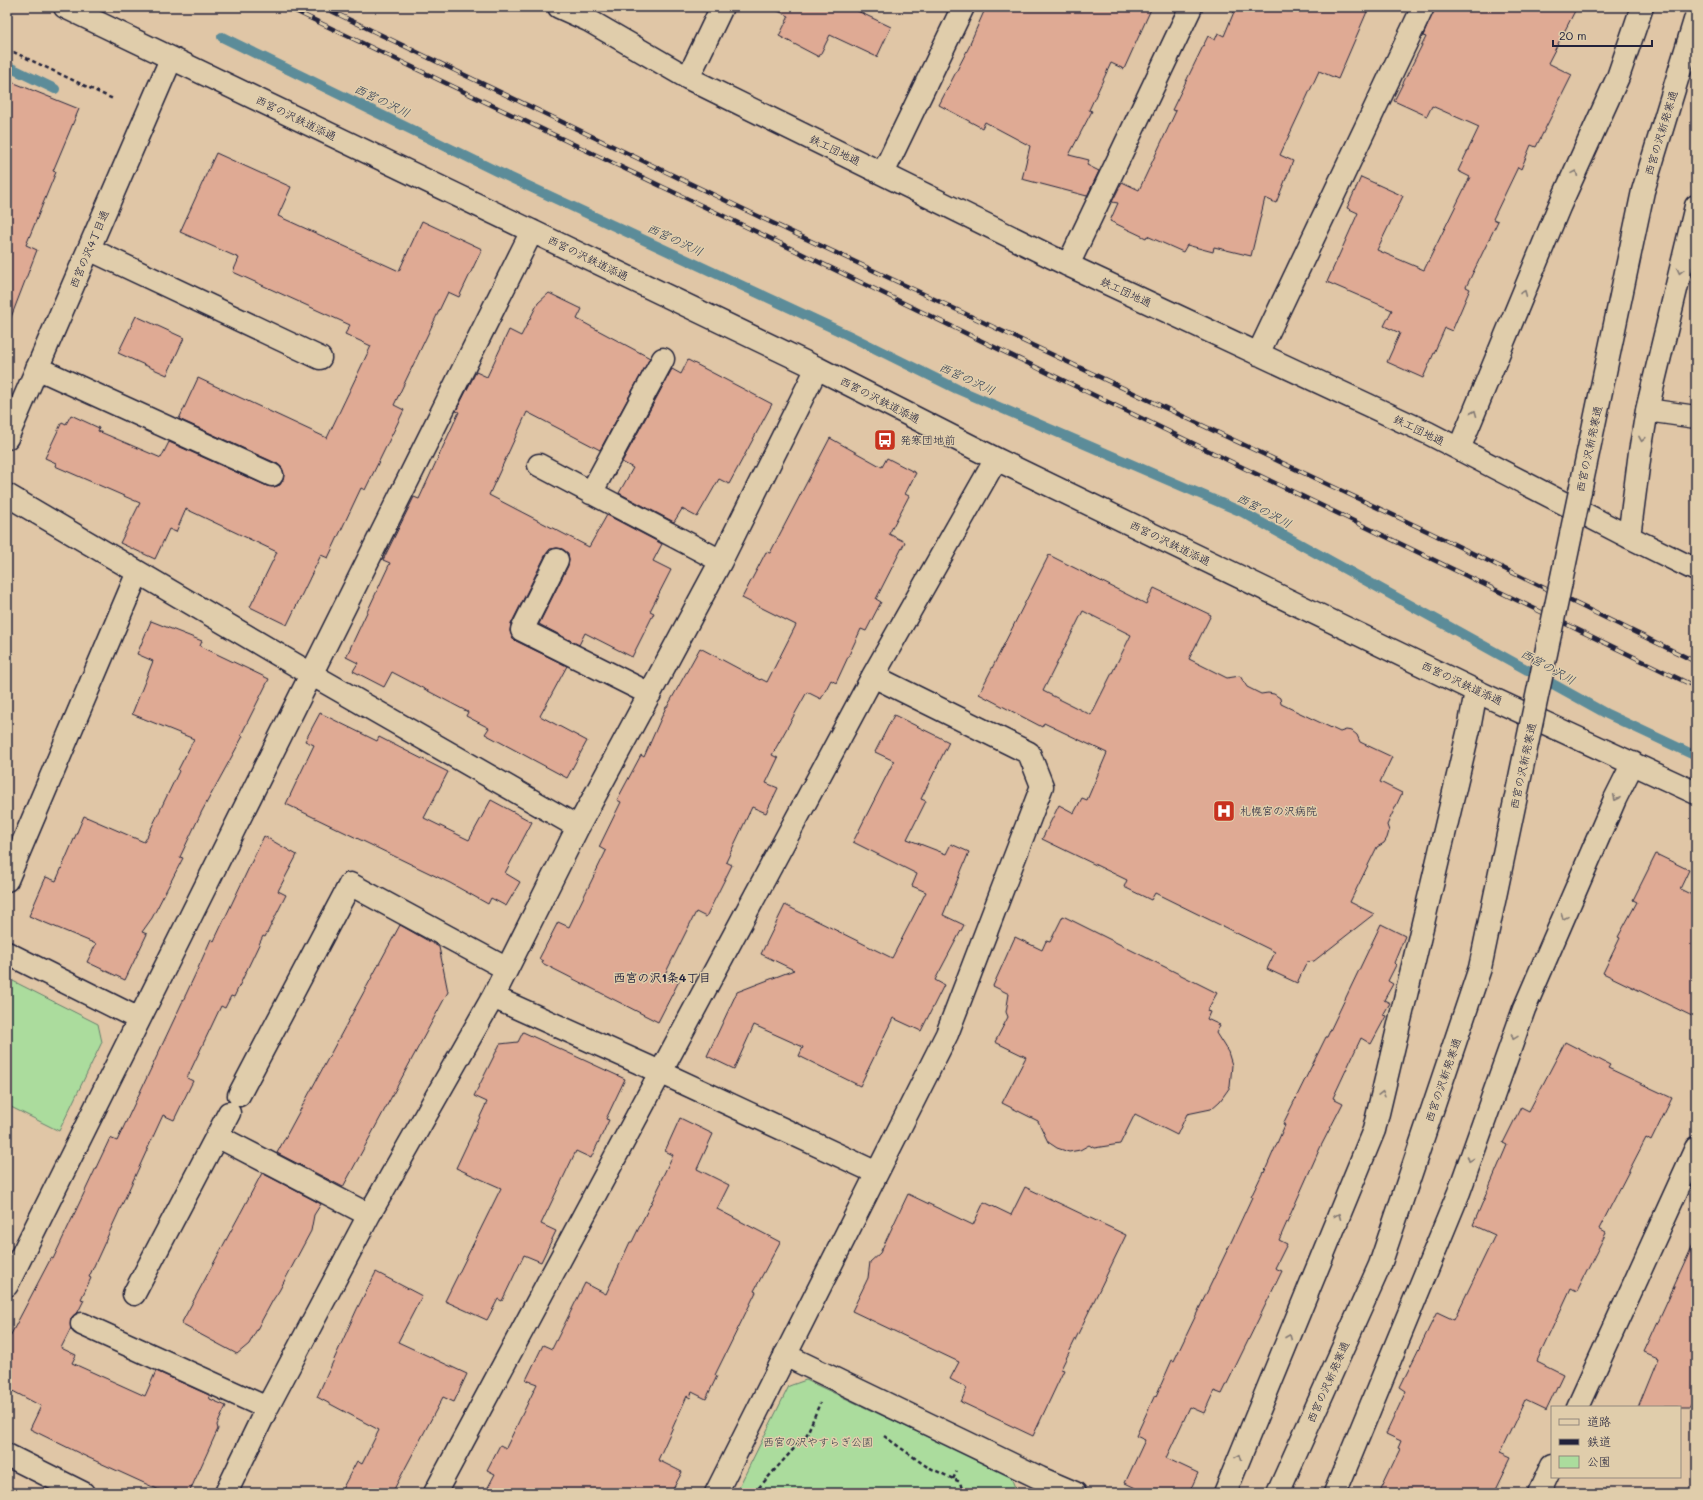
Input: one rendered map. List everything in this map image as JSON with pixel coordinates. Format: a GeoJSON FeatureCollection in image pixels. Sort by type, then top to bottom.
{"type":"FeatureCollection","features":[{"type":"Feature","properties":{"kind":"street","name":"西宮の沢鉄道添通"},"geometry":{"type":"LineString","coordinates":[[65,7],[817,368],[996,459],[1476,690],[1696,793]]}},
{"type":"Feature","properties":{"kind":"street","name":"鉄工団地通"},"geometry":{"type":"LineString","coordinates":[[559,7],[591,14],[688,78],[1068,265],[1459,449],[1696,570]]}},
{"type":"Feature","properties":{"kind":"street"},"geometry":{"type":"LineString","coordinates":[[688,78],[722,7]]}},
{"type":"Feature","properties":{"kind":"street"},"geometry":{"type":"LineString","coordinates":[[883,173],[963,7]]}},
{"type":"Feature","properties":{"kind":"street"},"geometry":{"type":"LineString","coordinates":[[1068,265],[1191,7]]}},
{"type":"Feature","properties":{"kind":"street"},"geometry":{"type":"LineString","coordinates":[[1258,354],[1423,7]]}},
{"type":"Feature","properties":{"kind":"street"},"geometry":{"type":"LineString","coordinates":[[1459,449],[1559,207],[1618,77],[1642,7]]}},
{"type":"Feature","properties":{"kind":"street","name":"西宮の沢新発寒通"},"geometry":{"type":"LineString","coordinates":[[1278,1493],[1380,1265],[1480,968],[1643,191],[1696,17]]}},
{"type":"Feature","properties":{"kind":"street","name":"西宮の沢4丁目通"},"geometry":{"type":"LineString","coordinates":[[7,438],[171,59]]}},
{"type":"Feature","properties":{"kind":"street"},"geometry":{"type":"LineString","coordinates":[[1629,537],[1640,452],[1648,410],[1696,206]]}},
{"type":"Feature","properties":{"kind":"street"},"geometry":{"type":"LineString","coordinates":[[7,1284],[532,231]]}},
{"type":"Feature","properties":{"kind":"street"},"geometry":{"type":"LineString","coordinates":[[89,249],[320,358]]}},
{"type":"Feature","properties":{"kind":"street"},"geometry":{"type":"LineString","coordinates":[[591,492],[663,359]]}},
{"type":"Feature","properties":{"kind":"street"},"geometry":{"type":"LineString","coordinates":[[37,368],[272,475]]}},
{"type":"Feature","properties":{"kind":"street"},"geometry":{"type":"LineString","coordinates":[[226,1493],[267,1408],[369,1215],[493,997],[578,827],[721,561],[817,368]]}},
{"type":"Feature","properties":{"kind":"street"},"geometry":{"type":"LineString","coordinates":[[1648,410],[1696,417]]}},
{"type":"Feature","properties":{"kind":"street"},"geometry":{"type":"LineString","coordinates":[[435,1493],[873,676],[996,459]]}},
{"type":"Feature","properties":{"kind":"street"},"geometry":{"type":"LineString","coordinates":[[539,465],[721,561]]}},
{"type":"Feature","properties":{"kind":"street"},"geometry":{"type":"LineString","coordinates":[[7,495],[311,674],[578,827]]}},
{"type":"Feature","properties":{"kind":"street"},"geometry":{"type":"LineString","coordinates":[[557,560],[522,630],[650,694]]}},
{"type":"Feature","properties":{"kind":"street"},"geometry":{"type":"LineString","coordinates":[[7,880],[138,572]]}},
{"type":"Feature","properties":{"kind":"street"},"geometry":{"type":"LineString","coordinates":[[716,1493],[947,1034],[1042,786],[1029,753],[873,676]]}},
{"type":"Feature","properties":{"kind":"street"},"geometry":{"type":"LineString","coordinates":[[1225,1493],[1374,1130],[1469,729],[1476,690]]}},
{"type":"Feature","properties":{"kind":"street"},"geometry":{"type":"LineString","coordinates":[[1335,1493],[1458,1192],[1524,1009],[1615,799],[1633,763]]}},
{"type":"Feature","properties":{"kind":"street"},"geometry":{"type":"LineString","coordinates":[[134,1294],[350,884],[507,969]]}},
{"type":"Feature","properties":{"kind":"street"},"geometry":{"type":"LineString","coordinates":[[7,953],[139,1020]]}},
{"type":"Feature","properties":{"kind":"street"},"geometry":{"type":"LineString","coordinates":[[493,997],[660,1072],[877,1173]]}},
{"type":"Feature","properties":{"kind":"street"},"geometry":{"type":"LineString","coordinates":[[217,1136],[369,1215]]}},
{"type":"Feature","properties":{"kind":"street"},"geometry":{"type":"LineString","coordinates":[[1578,1406],[1696,1148]]}},
{"type":"Feature","properties":{"kind":"street"},"geometry":{"type":"LineString","coordinates":[[82,1324],[267,1408]]}},
{"type":"Feature","properties":{"kind":"street"},"geometry":{"type":"LineString","coordinates":[[785,1354],[1036,1485],[1075,1493]]}},
{"type":"Feature","properties":{"kind":"street"},"geometry":{"type":"LineString","coordinates":[[7,1455],[83,1493]]}},
{"type":"Feature","properties":{"kind":"street"},"geometry":{"type":"LineString","coordinates":[[1539,1493],[1551,1467]]}},
{"type":"Feature","properties":{"kind":"path"},"geometry":{"type":"LineString","coordinates":[[7,49],[113,99]]}},
{"type":"Feature","properties":{"kind":"path"},"geometry":{"type":"LineString","coordinates":[[754,1493],[807,1434],[820,1402],[827,1405]]}},
{"type":"Feature","properties":{"kind":"path"},"geometry":{"type":"LineString","coordinates":[[880,1434],[926,1466],[960,1482],[963,1493]]}},
{"type":"Feature","properties":{"kind":"shaded area"},"geometry":{"type":"Polygon","coordinates":[[[7,1483],[27,1493],[7,1493],[7,1483]]]}},
{"type":"Feature","properties":{"kind":"green space"},"geometry":{"type":"Polygon","coordinates":[[[7,978],[98,1024],[102,1042],[59,1131],[7,1105],[7,978]]]}},
{"type":"Feature","properties":{"kind":"green space","name":"西宮の沢やすらぎ公園"},"geometry":{"type":"Polygon","coordinates":[[[806,1380],[1010,1475],[1016,1490],[1015,1493],[736,1493],[789,1386],[806,1380]]]}},
{"type":"Feature","properties":{"kind":"building"},"geometry":{"type":"Polygon","coordinates":[[[769,7],[849,7],[891,27],[877,57],[830,35],[819,57],[779,36],[789,16],[769,7]]]}},
{"type":"Feature","properties":{"kind":"building"},"geometry":{"type":"Polygon","coordinates":[[[986,7],[1152,7],[1124,69],[1111,63],[1089,110],[1092,111],[1069,155],[1089,160],[1087,165],[1099,171],[1087,196],[1022,179],[1030,146],[985,122],[982,128],[939,105],[971,43],[986,7]]]}},
{"type":"Feature","properties":{"kind":"building"},"geometry":{"type":"Polygon","coordinates":[[[1236,7],[1369,7],[1338,79],[1319,71],[1280,155],[1293,161],[1276,203],[1265,198],[1251,256],[1214,247],[1213,252],[1187,245],[1183,252],[1147,236],[1146,238],[1110,221],[1118,203],[1112,202],[1122,182],[1139,190],[1176,111],[1172,110],[1208,36],[1215,40],[1218,33],[1224,36],[1236,7]]]}},
{"type":"Feature","properties":{"kind":"building"},"geometry":{"type":"Polygon","coordinates":[[[1435,7],[1577,7],[1548,63],[1572,75],[1536,147],[1531,145],[1521,169],[1518,167],[1493,219],[1498,221],[1466,287],[1470,289],[1452,331],[1445,328],[1423,378],[1387,362],[1400,333],[1384,326],[1392,310],[1327,282],[1358,213],[1347,208],[1361,177],[1403,196],[1377,250],[1424,270],[1470,177],[1458,171],[1479,127],[1432,106],[1427,116],[1394,101],[1426,37],[1423,36],[1435,7]]]}},
{"type":"Feature","properties":{"kind":"building"},"geometry":{"type":"Polygon","coordinates":[[[7,80],[79,109],[53,171],[56,172],[26,245],[37,250],[8,325],[7,80]]]}},
{"type":"Feature","properties":{"kind":"building"},"geometry":{"type":"Polygon","coordinates":[[[216,153],[291,187],[278,216],[399,271],[422,221],[482,249],[459,297],[448,292],[394,405],[404,410],[365,490],[361,488],[328,558],[321,555],[287,625],[250,607],[277,552],[186,509],[176,532],[169,529],[155,559],[120,543],[140,503],[55,466],[56,463],[45,458],[62,422],[66,424],[71,415],[99,428],[98,431],[161,458],[169,442],[267,486],[274,487],[280,485],[284,474],[282,468],[278,464],[179,419],[198,378],[327,438],[371,346],[345,334],[350,325],[233,272],[239,258],[180,232],[216,153]]]}},
{"type":"Feature","properties":{"kind":"building"},"geometry":{"type":"Polygon","coordinates":[[[549,293],[582,309],[577,319],[650,358],[600,450],[527,412],[489,495],[589,547],[607,515],[662,544],[653,561],[671,570],[650,611],[654,613],[632,657],[585,633],[579,645],[539,624],[568,566],[568,553],[562,549],[550,549],[546,554],[511,624],[510,631],[512,637],[516,641],[567,666],[540,716],[587,741],[567,778],[485,734],[489,728],[466,716],[468,712],[392,672],[384,687],[353,671],[358,663],[346,657],[390,563],[383,560],[414,497],[419,499],[459,412],[456,411],[476,372],[487,377],[509,330],[521,336],[538,303],[549,293]]]}},
{"type":"Feature","properties":{"kind":"building"},"geometry":{"type":"Polygon","coordinates":[[[136,316],[184,338],[167,375],[118,353],[136,316]]]}},
{"type":"Feature","properties":{"kind":"building"},"geometry":{"type":"Polygon","coordinates":[[[688,360],[772,404],[729,484],[719,479],[697,517],[682,509],[674,522],[619,493],[633,468],[622,462],[672,369],[681,374],[688,360]]]}},
{"type":"Feature","properties":{"kind":"building"},"geometry":{"type":"Polygon","coordinates":[[[830,438],[882,467],[887,458],[916,473],[905,494],[909,496],[889,534],[905,542],[876,599],[881,602],[866,631],[861,629],[836,683],[831,680],[821,699],[807,692],[772,755],[778,758],[766,783],[778,788],[766,813],[752,807],[726,862],[732,865],[706,917],[696,912],[665,974],[679,981],[658,1022],[542,963],[543,961],[539,959],[558,922],[569,927],[606,851],[599,847],[621,802],[617,800],[641,755],[644,757],[666,707],[700,648],[760,680],[761,679],[767,682],[796,625],[742,598],[766,552],[770,553],[830,438]]]}},
{"type":"Feature","properties":{"kind":"building"},"geometry":{"type":"Polygon","coordinates":[[[1049,555],[1146,604],[1154,588],[1211,615],[1189,659],[1227,678],[1240,676],[1247,687],[1261,694],[1274,694],[1280,698],[1281,704],[1340,732],[1346,730],[1352,731],[1357,735],[1360,742],[1392,757],[1380,782],[1402,793],[1387,825],[1389,831],[1387,838],[1384,843],[1377,847],[1350,902],[1374,914],[1314,961],[1307,962],[1297,983],[1267,969],[1275,952],[1155,893],[1151,900],[1124,887],[1127,880],[1042,839],[1059,805],[1074,813],[1082,798],[1087,800],[1107,753],[1044,723],[1042,727],[979,694],[1049,555]],[[1083,611],[1043,691],[1091,715],[1131,635],[1083,611]]]}},
{"type":"Feature","properties":{"kind":"building"},"geometry":{"type":"Polygon","coordinates":[[[151,621],[202,641],[200,646],[269,679],[241,735],[243,736],[202,811],[180,857],[183,858],[152,918],[142,932],[147,934],[125,980],[87,962],[96,944],[29,916],[46,877],[56,881],[84,816],[144,842],[194,739],[132,714],[153,661],[137,654],[151,621]]]}},
{"type":"Feature","properties":{"kind":"building"},"geometry":{"type":"Polygon","coordinates":[[[320,713],[377,741],[379,737],[448,772],[424,818],[469,840],[491,800],[532,822],[505,873],[520,882],[506,906],[491,898],[488,904],[450,883],[286,804],[314,745],[305,741],[320,713]]]}},
{"type":"Feature","properties":{"kind":"building"},"geometry":{"type":"Polygon","coordinates":[[[894,715],[949,742],[921,799],[926,801],[907,839],[946,854],[951,844],[969,852],[943,915],[964,925],[935,980],[944,985],[921,1031],[893,1018],[860,1086],[799,1056],[803,1047],[754,1025],[734,1069],[707,1056],[737,992],[794,970],[761,954],[785,905],[892,958],[926,892],[912,886],[917,874],[853,842],[894,761],[875,752],[894,715]]]}},
{"type":"Feature","properties":{"kind":"building"},"geometry":{"type":"Polygon","coordinates":[[[264,836],[297,855],[278,891],[286,895],[265,937],[263,936],[234,997],[231,996],[225,1008],[221,1006],[187,1078],[193,1081],[174,1120],[163,1115],[89,1277],[91,1278],[81,1299],[84,1300],[78,1312],[71,1318],[71,1328],[61,1348],[76,1355],[72,1363],[145,1396],[156,1371],[209,1395],[210,1399],[226,1406],[217,1425],[218,1429],[189,1493],[166,1493],[30,1429],[41,1406],[7,1388],[7,1342],[51,1258],[53,1259],[110,1138],[117,1141],[211,939],[214,941],[264,836]]]}},
{"type":"Feature","properties":{"kind":"building"},"geometry":{"type":"Polygon","coordinates":[[[1656,854],[1689,870],[1680,889],[1696,897],[1696,1018],[1603,973],[1620,938],[1618,937],[1637,902],[1633,900],[1656,854]]]}},
{"type":"Feature","properties":{"kind":"building"},"geometry":{"type":"Polygon","coordinates":[[[1063,916],[1217,993],[1207,1011],[1210,1012],[1207,1019],[1220,1025],[1216,1033],[1228,1052],[1232,1065],[1230,1087],[1220,1101],[1211,1109],[1187,1114],[1177,1135],[1135,1114],[1120,1144],[1094,1148],[1089,1145],[1080,1150],[1069,1152],[1057,1148],[1048,1142],[1038,1121],[1002,1103],[1026,1057],[995,1042],[1008,1017],[1006,1012],[1009,994],[993,986],[1015,937],[1042,950],[1046,941],[1050,942],[1063,916]]]}},
{"type":"Feature","properties":{"kind":"building"},"geometry":{"type":"Polygon","coordinates":[[[1381,924],[1405,936],[1394,963],[1396,965],[1388,981],[1393,984],[1384,1000],[1390,1003],[1383,1015],[1386,1016],[1371,1044],[1361,1038],[1333,1098],[1343,1103],[1320,1148],[1279,1240],[1287,1244],[1275,1268],[1282,1271],[1222,1394],[1214,1391],[1204,1413],[1190,1407],[1166,1458],[1198,1473],[1189,1493],[1146,1493],[1125,1483],[1145,1440],[1136,1436],[1172,1360],[1174,1361],[1263,1172],[1264,1173],[1285,1125],[1283,1124],[1327,1037],[1381,924]]]}},
{"type":"Feature","properties":{"kind":"building"},"geometry":{"type":"Polygon","coordinates":[[[400,925],[439,947],[448,992],[343,1187],[277,1153],[400,925]]]}},
{"type":"Feature","properties":{"kind":"building"},"geometry":{"type":"Polygon","coordinates":[[[523,1032],[625,1079],[606,1119],[609,1120],[591,1158],[576,1151],[541,1224],[556,1231],[541,1262],[524,1255],[502,1301],[498,1299],[487,1320],[445,1301],[501,1188],[456,1168],[487,1102],[474,1096],[500,1044],[518,1042],[523,1032]]]}},
{"type":"Feature","properties":{"kind":"building"},"geometry":{"type":"Polygon","coordinates":[[[1565,1042],[1610,1065],[1608,1068],[1672,1098],[1651,1141],[1646,1138],[1599,1229],[1606,1233],[1577,1291],[1571,1288],[1537,1361],[1563,1374],[1546,1410],[1525,1400],[1500,1453],[1511,1458],[1494,1493],[1379,1493],[1400,1449],[1398,1448],[1401,1441],[1386,1434],[1406,1391],[1400,1387],[1437,1312],[1454,1320],[1495,1235],[1473,1225],[1507,1145],[1503,1143],[1521,1107],[1529,1111],[1565,1042]]]}},
{"type":"Feature","properties":{"kind":"building"},"geometry":{"type":"Polygon","coordinates":[[[680,1118],[713,1134],[697,1169],[729,1185],[717,1209],[780,1242],[754,1291],[756,1292],[715,1375],[717,1376],[706,1399],[692,1392],[690,1398],[687,1396],[658,1460],[682,1472],[671,1493],[485,1493],[495,1474],[487,1470],[500,1445],[506,1448],[537,1384],[526,1380],[543,1345],[552,1349],[585,1283],[606,1294],[630,1242],[632,1242],[661,1183],[660,1182],[673,1155],[665,1151],[680,1118]]]}},
{"type":"Feature","properties":{"kind":"building"},"geometry":{"type":"Polygon","coordinates":[[[262,1173],[321,1204],[314,1215],[311,1231],[279,1291],[249,1344],[237,1354],[181,1324],[262,1173]]]}},
{"type":"Feature","properties":{"kind":"building"},"geometry":{"type":"Polygon","coordinates":[[[1025,1187],[1126,1235],[1061,1369],[1064,1370],[1033,1436],[961,1402],[967,1388],[950,1379],[959,1362],[852,1311],[868,1278],[870,1262],[880,1253],[908,1194],[973,1225],[984,1202],[1011,1215],[1025,1187]]]}},
{"type":"Feature","properties":{"kind":"building"},"geometry":{"type":"Polygon","coordinates":[[[1696,1238],[1696,1393],[1690,1407],[1638,1406],[1658,1358],[1644,1352],[1696,1238]]]}},
{"type":"Feature","properties":{"kind":"building"},"geometry":{"type":"Polygon","coordinates":[[[376,1272],[422,1296],[398,1342],[467,1374],[454,1402],[443,1397],[392,1493],[340,1493],[357,1461],[362,1464],[379,1430],[317,1397],[357,1309],[376,1272]]]}},
{"type":"Feature","properties":{"kind":"waterway","name":"西宮の沢川"},"geometry":{"type":"LineString","coordinates":[[222,37],[496,171],[848,335],[957,389],[1242,512],[1607,714],[1696,756]]}},
{"type":"Feature","properties":{"kind":"waterway","name":"西宮の沢川"},"geometry":{"type":"LineString","coordinates":[[7,66],[55,89]]}},
{"type":"Feature","properties":{"kind":"railway"},"geometry":{"type":"LineString","coordinates":[[287,7],[759,233],[1696,687]]}},
{"type":"Feature","properties":{"kind":"railway"},"geometry":{"type":"LineString","coordinates":[[323,7],[764,219],[1427,531],[1696,662]]}},
{"type":"Feature","properties":{"kind":"place","name":"発寒団地前"},"geometry":{"type":"Point","coordinates":[885,440]}},
{"type":"Feature","properties":{"kind":"place","name":"札幌宮の沢病院"},"geometry":{"type":"Point","coordinates":[1224,811]}},
{"type":"Feature","properties":{"kind":"district","name":"西宮の沢1条4丁目"},"geometry":{"type":"Point","coordinates":[662,978]}}]}
